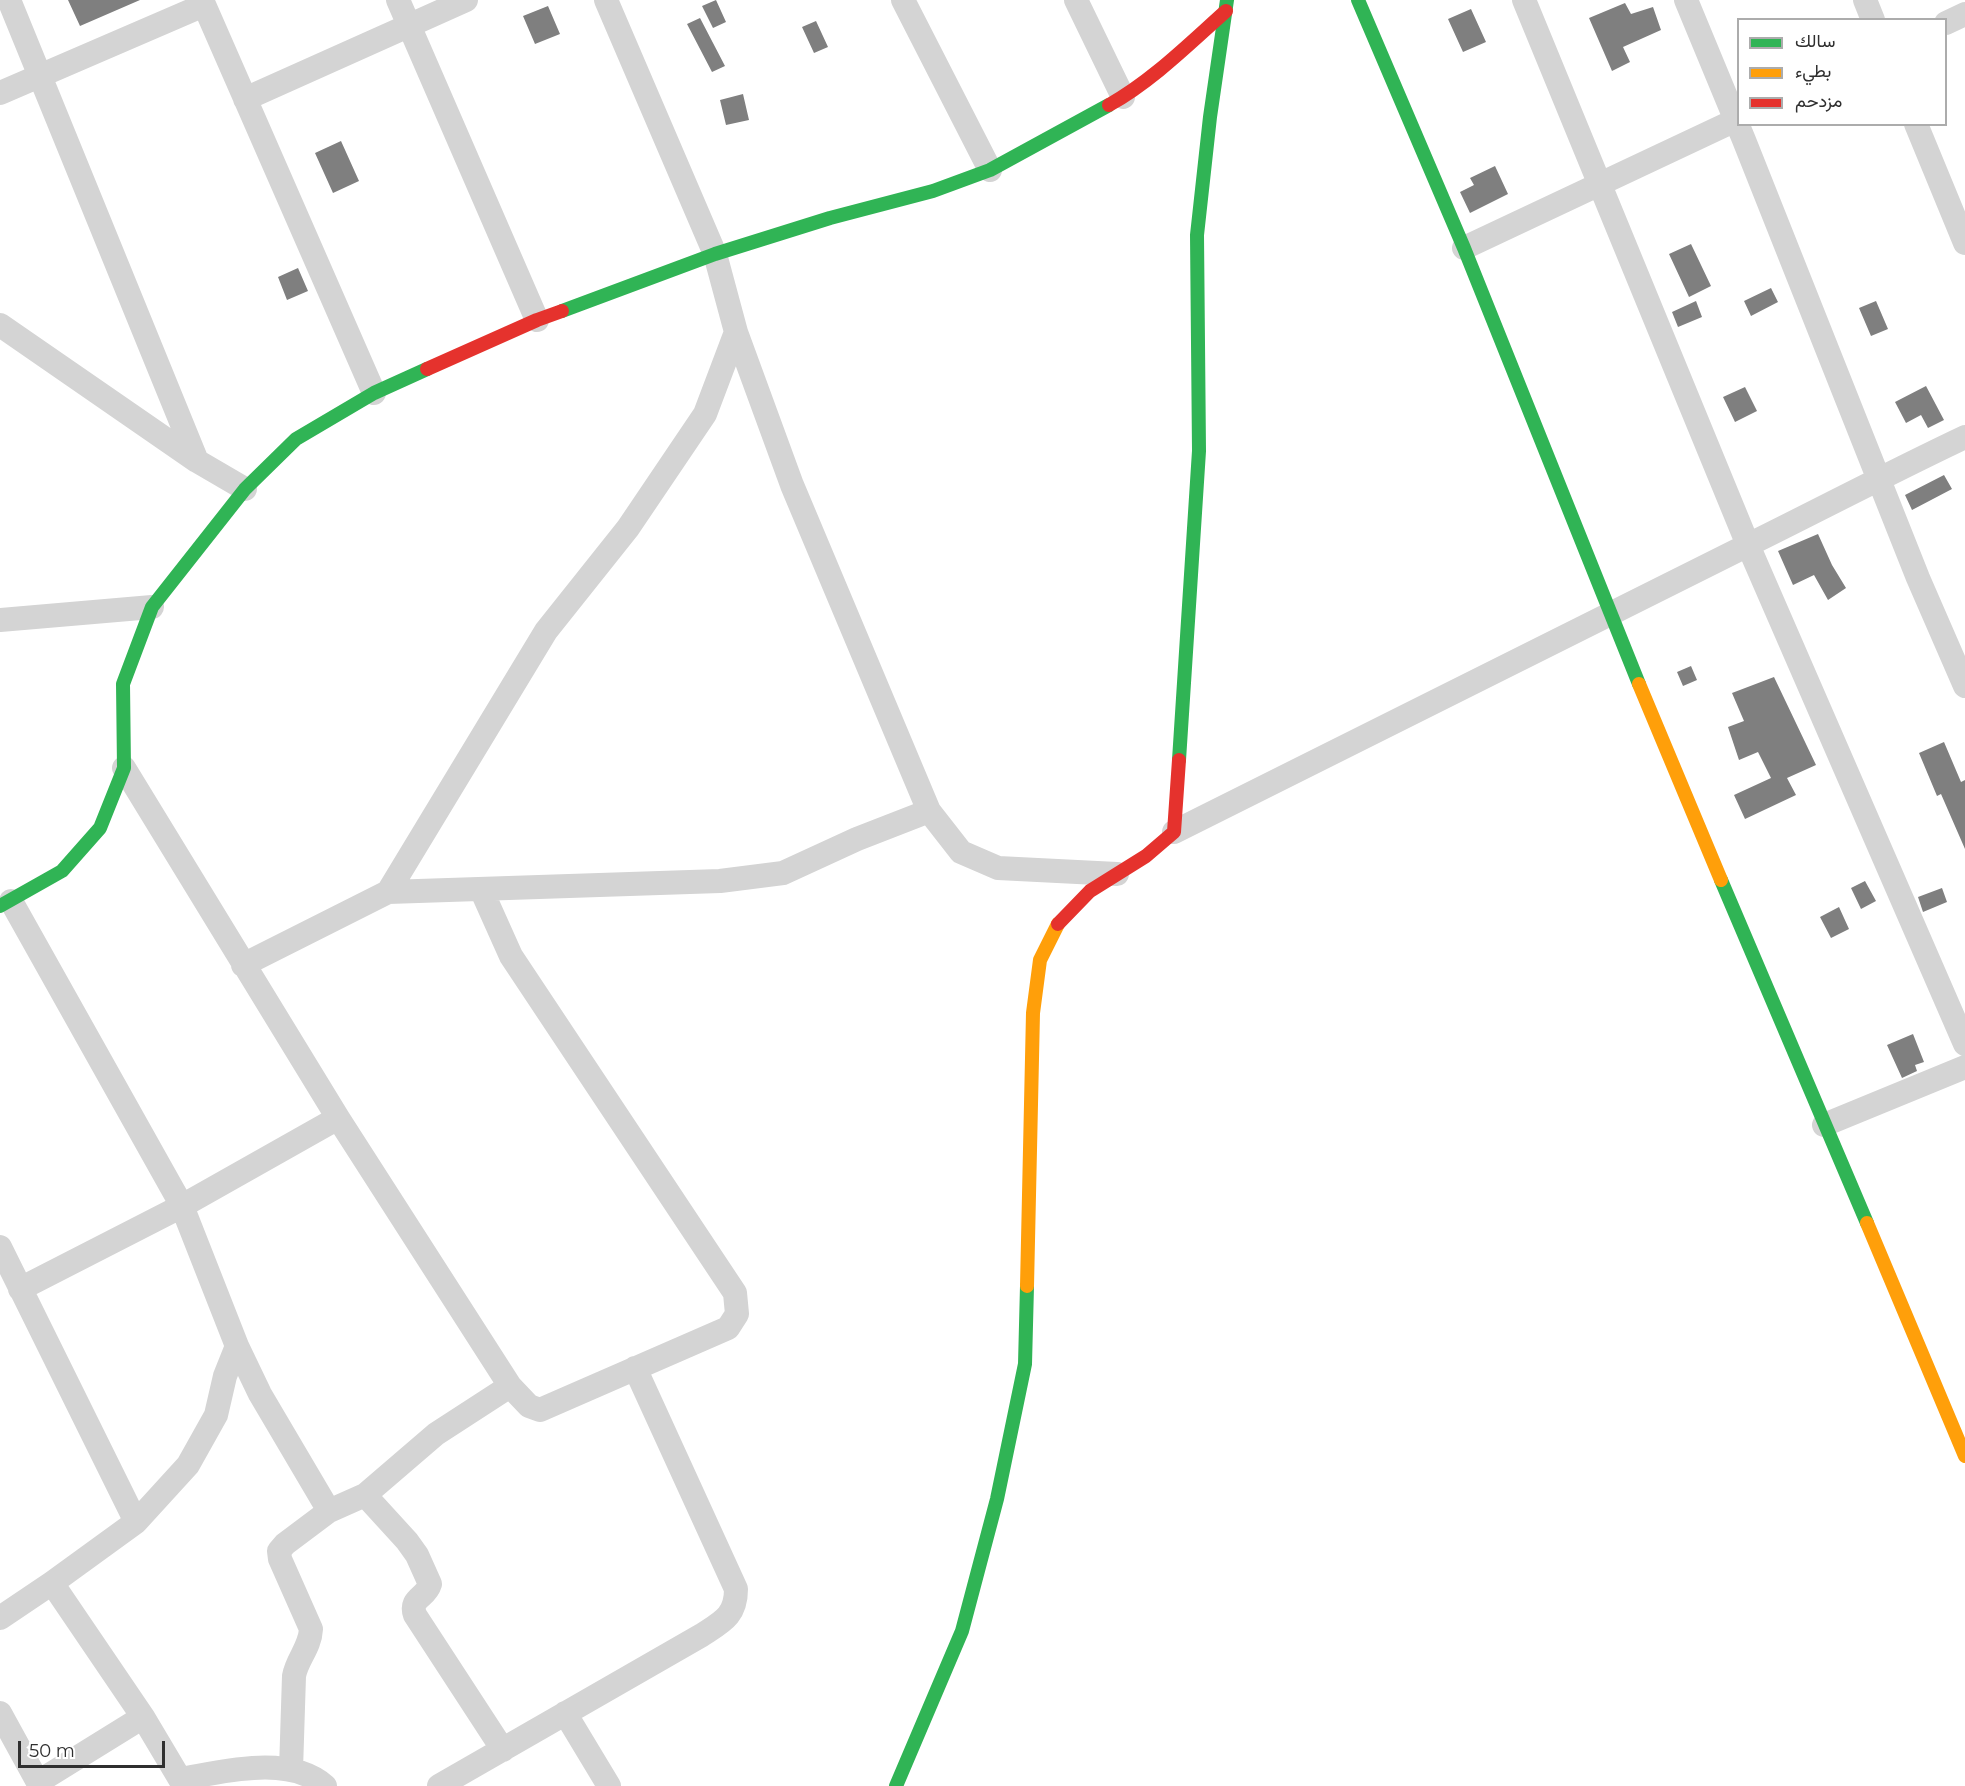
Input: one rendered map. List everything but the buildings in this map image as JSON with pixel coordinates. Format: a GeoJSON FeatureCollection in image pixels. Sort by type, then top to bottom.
{"type":"FeatureCollection","features":[{"type":"Feature","properties":{"kind":"street"},"geometry":{"type":"LineString","coordinates":[[9,0],[197,461]]}},
{"type":"Feature","properties":{"kind":"street"},"geometry":{"type":"LineString","coordinates":[[398,0],[537,320]]}},
{"type":"Feature","properties":{"kind":"street"},"geometry":{"type":"LineString","coordinates":[[245,99],[465,0]]}},
{"type":"Feature","properties":{"kind":"street"},"geometry":{"type":"LineString","coordinates":[[606,0],[715,254],[736,332],[792,485],[929,811],[961,852],[998,868],[1117,874]]}},
{"type":"Feature","properties":{"kind":"street"},"geometry":{"type":"LineString","coordinates":[[903,0],[990,170]]}},
{"type":"Feature","properties":{"kind":"street"},"geometry":{"type":"LineString","coordinates":[[1076,0],[1123,97]]}},
{"type":"Feature","properties":{"kind":"street"},"geometry":{"type":"LineString","coordinates":[[1358,0],[1464,248],[1610,612],[1965,1456]]}},
{"type":"Feature","properties":{"kind":"street"},"geometry":{"type":"LineString","coordinates":[[1524,0],[1748,545],[1965,1044]]}},
{"type":"Feature","properties":{"kind":"street"},"geometry":{"type":"LineString","coordinates":[[1464,248],[1737,120],[1686,0]]}},
{"type":"Feature","properties":{"kind":"street"},"geometry":{"type":"LineString","coordinates":[[1865,0],[1872,18]]}},
{"type":"Feature","properties":{"kind":"street"},"geometry":{"type":"LineString","coordinates":[[0,93],[203,2],[374,393]]}},
{"type":"Feature","properties":{"kind":"street"},"geometry":{"type":"LineString","coordinates":[[329,1511],[260,1394],[237,1346],[182,1206],[6,903],[62,871],[100,828],[124,768],[123,684],[152,607],[245,489],[296,438],[374,393],[537,320],[715,254],[830,218],[933,190],[990,170],[1123,97],[1174,57],[1227,5]]}},
{"type":"Feature","properties":{"kind":"street"},"geometry":{"type":"LineString","coordinates":[[1174,832],[1199,451],[1197,235],[1210,117],[1227,5]]}},
{"type":"Feature","properties":{"kind":"street"},"geometry":{"type":"LineString","coordinates":[[1947,23],[1965,14]]}},
{"type":"Feature","properties":{"kind":"street"},"geometry":{"type":"LineString","coordinates":[[1739,126],[1918,578],[1965,686]]}},
{"type":"Feature","properties":{"kind":"street"},"geometry":{"type":"LineString","coordinates":[[1917,126],[1965,243]]}},
{"type":"Feature","properties":{"kind":"street"},"geometry":{"type":"LineString","coordinates":[[0,325],[197,461],[245,489]]}},
{"type":"Feature","properties":{"kind":"street"},"geometry":{"type":"LineString","coordinates":[[388,892],[546,631],[628,528],[705,414],[736,332]]}},
{"type":"Feature","properties":{"kind":"street"},"geometry":{"type":"LineString","coordinates":[[896,1786],[962,1631],[997,1499],[1025,1364],[1033,1013],[1040,960],[1059,922],[1090,891],[1146,856],[1174,832],[1610,612],[1965,437]]}},
{"type":"Feature","properties":{"kind":"street"},"geometry":{"type":"LineString","coordinates":[[0,621],[152,607]]}},
{"type":"Feature","properties":{"kind":"street"},"geometry":{"type":"LineString","coordinates":[[124,768],[338,1118],[510,1386],[529,1406],[540,1410],[728,1328],[737,1314],[735,1293],[511,956],[482,889]]}},
{"type":"Feature","properties":{"kind":"street"},"geometry":{"type":"LineString","coordinates":[[243,965],[388,892],[720,881],[783,873],[857,839],[929,811]]}},
{"type":"Feature","properties":{"kind":"street"},"geometry":{"type":"LineString","coordinates":[[1824,1125],[1965,1067]]}},
{"type":"Feature","properties":{"kind":"street"},"geometry":{"type":"LineString","coordinates":[[20,1289],[182,1206],[338,1118]]}},
{"type":"Feature","properties":{"kind":"street"},"geometry":{"type":"LineString","coordinates":[[0,1247],[136,1522]]}},
{"type":"Feature","properties":{"kind":"street"},"geometry":{"type":"LineString","coordinates":[[0,1617],[52,1583],[136,1522],[188,1465],[216,1415],[225,1376],[237,1346]]}},
{"type":"Feature","properties":{"kind":"street"},"geometry":{"type":"LineString","coordinates":[[439,1786],[727,1619],[736,1599],[736,1589],[635,1368]]}},
{"type":"Feature","properties":{"kind":"street"},"geometry":{"type":"LineString","coordinates":[[291,1770],[294,1676],[296,1667],[308,1648],[311,1629],[280,1559],[279,1551],[329,1511],[364,1495],[429,1439],[510,1386]]}},
{"type":"Feature","properties":{"kind":"street"},"geometry":{"type":"LineString","coordinates":[[364,1495],[417,1555],[430,1584],[427,1591],[414,1602],[413,1608],[416,1616],[503,1750]]}},
{"type":"Feature","properties":{"kind":"street"},"geometry":{"type":"LineString","coordinates":[[52,1583],[143,1717],[182,1783],[250,1767],[291,1770],[319,1780],[325,1786]]}},
{"type":"Feature","properties":{"kind":"street"},"geometry":{"type":"LineString","coordinates":[[0,1713],[39,1784],[143,1717]]}},
{"type":"Feature","properties":{"kind":"street"},"geometry":{"type":"LineString","coordinates":[[565,1713],[609,1786]]}},
{"type":"Feature","properties":{"kind":"traffic: fast"},"geometry":{"type":"LineString","coordinates":[[1179,760],[1199,451],[1197,235],[1210,117],[1227,0]]}},
{"type":"Feature","properties":{"kind":"traffic: fast"},"geometry":{"type":"LineString","coordinates":[[1358,0],[1464,248],[1639,684]]}},
{"type":"Feature","properties":{"kind":"traffic: fast"},"geometry":{"type":"LineString","coordinates":[[562,311],[715,254],[830,218],[933,191],[990,170],[1109,105]]}},
{"type":"Feature","properties":{"kind":"traffic: fast"},"geometry":{"type":"LineString","coordinates":[[0,906],[62,871],[100,828],[124,768],[123,684],[152,607],[245,489],[296,439],[374,393],[427,369]]}},
{"type":"Feature","properties":{"kind":"traffic: fast"},"geometry":{"type":"LineString","coordinates":[[1721,880],[1867,1223]]}},
{"type":"Feature","properties":{"kind":"traffic: fast"},"geometry":{"type":"LineString","coordinates":[[896,1786],[962,1631],[997,1499],[1025,1364],[1027,1286]]}},
{"type":"Feature","properties":{"kind":"traffic: slow"},"geometry":{"type":"LineString","coordinates":[[1639,684],[1721,880]]}},
{"type":"Feature","properties":{"kind":"traffic: slow"},"geometry":{"type":"LineString","coordinates":[[1027,1286],[1033,1013],[1040,960],[1058,924]]}},
{"type":"Feature","properties":{"kind":"traffic: slow"},"geometry":{"type":"LineString","coordinates":[[1867,1223],[1965,1456]]}},
{"type":"Feature","properties":{"kind":"traffic: jam"},"geometry":{"type":"LineString","coordinates":[[1109,105],[1155,73],[1226,11]]}},
{"type":"Feature","properties":{"kind":"traffic: jam"},"geometry":{"type":"LineString","coordinates":[[427,369],[562,311]]}},
{"type":"Feature","properties":{"kind":"traffic: jam"},"geometry":{"type":"LineString","coordinates":[[1058,924],[1090,891],[1146,856],[1174,832],[1179,760]]}}]}
